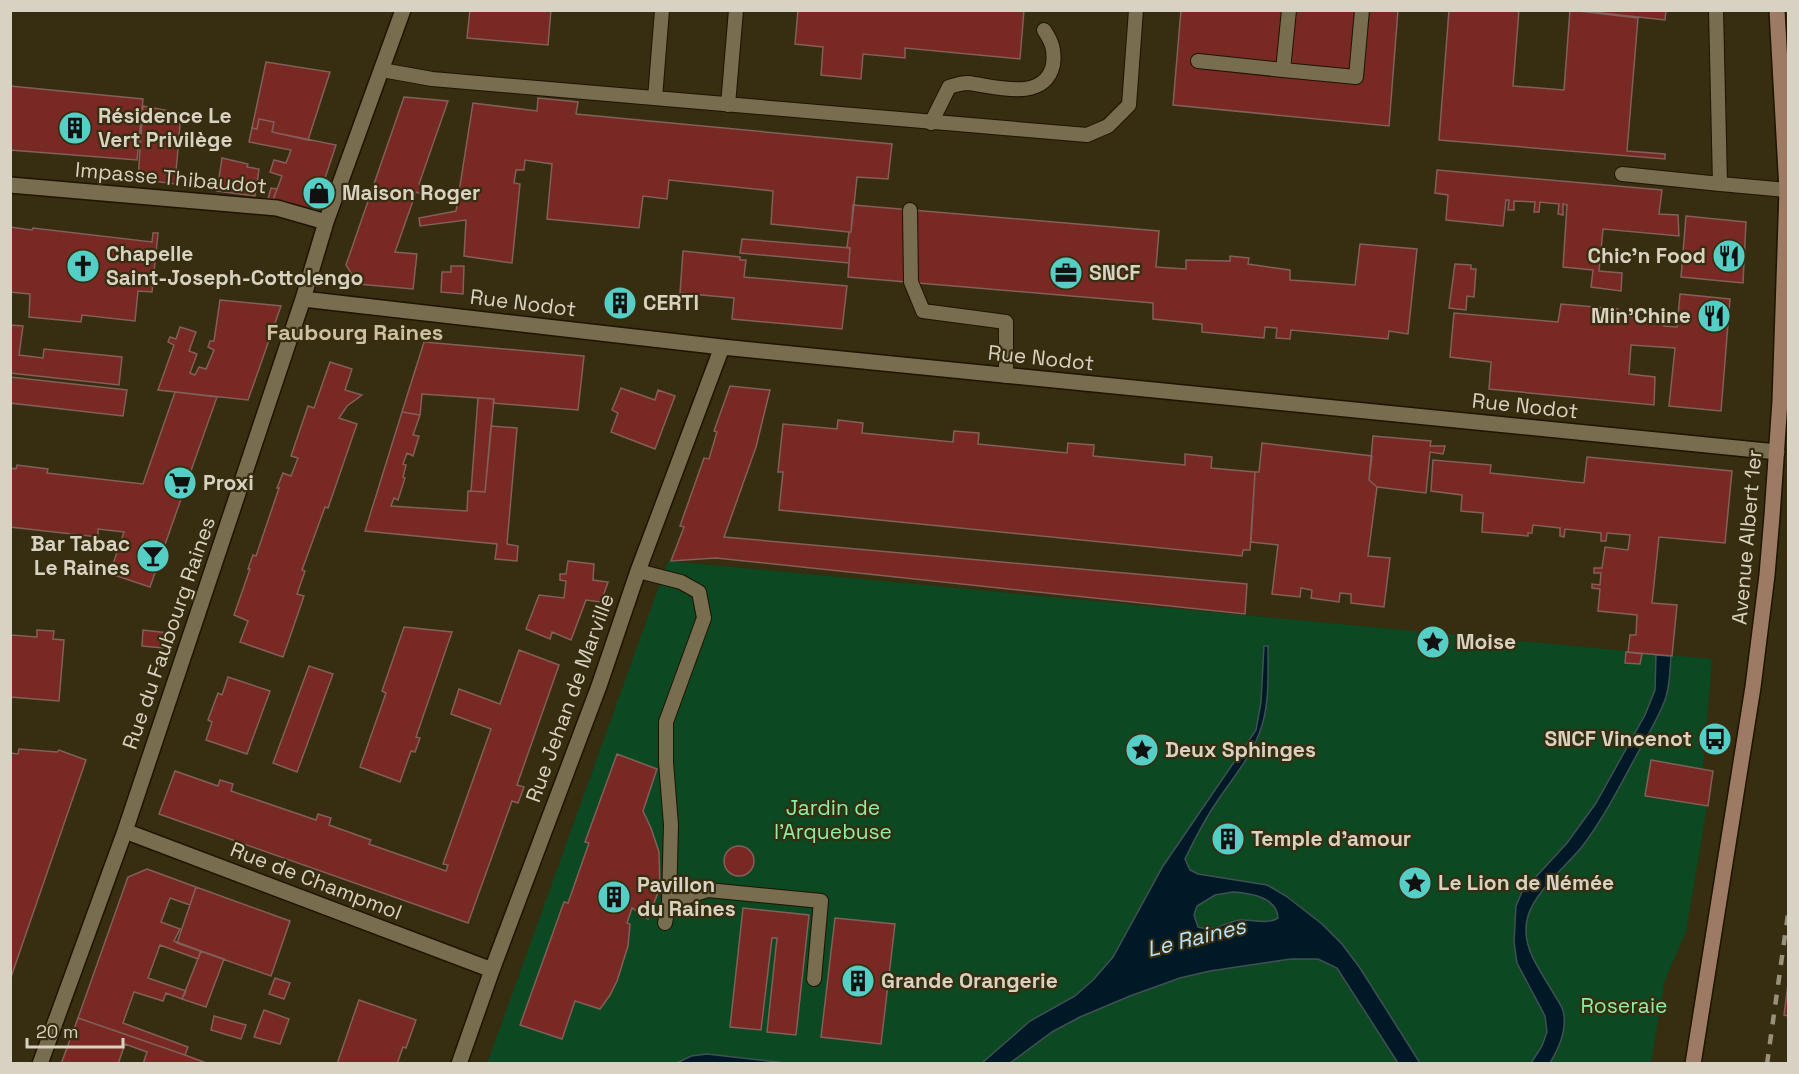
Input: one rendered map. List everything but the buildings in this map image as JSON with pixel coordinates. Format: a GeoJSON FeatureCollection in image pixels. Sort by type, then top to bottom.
{"type":"FeatureCollection","features":[{"type":"Feature","properties":{"kind":"main road","name":"Avenue Albert 1er"},"geometry":{"type":"LineString","coordinates":[[1693,1064],[1753,687],[1767,575],[1777,452],[1787,189],[1777,10]]}},
{"type":"Feature","properties":{"kind":"street","name":"Rue du Faubourg Raines"},"geometry":{"type":"LineString","coordinates":[[40,1064],[125,831],[303,299],[326,222],[403,10]]}},
{"type":"Feature","properties":{"kind":"street","name":"Impasse Thibaudot"},"geometry":{"type":"LineString","coordinates":[[10,185],[277,208],[326,222]]}},
{"type":"Feature","properties":{"kind":"street","name":"Rue Nodot"},"geometry":{"type":"LineString","coordinates":[[303,299],[722,347],[1777,452]]}},
{"type":"Feature","properties":{"kind":"street","name":"Rue Jehan de Marville"},"geometry":{"type":"LineString","coordinates":[[459,1064],[722,347]]}},
{"type":"Feature","properties":{"kind":"street","name":"Rue de Champmol"},"geometry":{"type":"LineString","coordinates":[[125,831],[492,970]]}},
{"type":"Feature","properties":{"kind":"lane"},"geometry":{"type":"LineString","coordinates":[[655,98],[662,10]]}},
{"type":"Feature","properties":{"kind":"lane"},"geometry":{"type":"LineString","coordinates":[[728,105],[736,10]]}},
{"type":"Feature","properties":{"kind":"lane"},"geometry":{"type":"LineString","coordinates":[[382,70],[432,79],[1087,135],[1108,126],[1129,105],[1136,10]]}},
{"type":"Feature","properties":{"kind":"lane"},"geometry":{"type":"LineString","coordinates":[[1283,70],[1289,10]]}},
{"type":"Feature","properties":{"kind":"lane"},"geometry":{"type":"LineString","coordinates":[[1198,62],[1356,77],[1362,10]]}},
{"type":"Feature","properties":{"kind":"lane"},"geometry":{"type":"LineString","coordinates":[[1716,10],[1720,184]]}},
{"type":"Feature","properties":{"kind":"lane"},"geometry":{"type":"LineString","coordinates":[[931,123],[950,87],[965,83],[1010,90],[1038,86],[1050,74],[1054,56],[1052,42],[1044,30]]}},
{"type":"Feature","properties":{"kind":"lane"},"geometry":{"type":"LineString","coordinates":[[1622,174],[1787,189]]}},
{"type":"Feature","properties":{"kind":"lane"},"geometry":{"type":"LineString","coordinates":[[910,210],[911,282],[923,311],[1006,322],[1006,376]]}},
{"type":"Feature","properties":{"kind":"lane"},"geometry":{"type":"LineString","coordinates":[[638,571],[681,582],[699,592],[704,618],[666,722],[666,762],[671,825],[669,902],[665,923]]}},
{"type":"Feature","properties":{"kind":"lane"},"geometry":{"type":"LineString","coordinates":[[669,902],[708,890],[821,901],[814,979]]}},
{"type":"Feature","properties":{"kind":"green space","name":"Jardin de l'Arquebuse"},"geometry":{"type":"Polygon","coordinates":[[[668,561],[1712,659],[1703,769],[1713,771],[1686,932],[1665,980],[1651,1063],[487,1064],[668,561]]]}},
{"type":"Feature","properties":{"kind":"water","name":"Le Raines"},"geometry":{"type":"Polygon","coordinates":[[[1264,646],[1268,646],[1267,702],[1263,724],[1246,759],[1205,820],[1185,859],[1190,870],[1198,874],[1267,885],[1286,896],[1322,924],[1342,944],[1360,968],[1420,1063],[1398,1063],[1337,968],[1318,959],[1291,959],[1210,971],[1180,978],[1080,1017],[1052,1032],[1010,1063],[982,1063],[1030,1021],[1075,996],[1113,957],[1163,866],[1256,730],[1261,702],[1264,646]],[[1233,892],[1215,895],[1197,906],[1194,915],[1198,927],[1209,929],[1240,920],[1264,921],[1278,918],[1273,905],[1268,901],[1254,895],[1233,892]]]}},
{"type":"Feature","properties":{"kind":"water"},"geometry":{"type":"Polygon","coordinates":[[[1656,655],[1671,656],[1667,692],[1656,720],[1596,827],[1581,848],[1543,889],[1528,916],[1526,938],[1529,948],[1564,1013],[1561,1041],[1550,1063],[1531,1063],[1542,1046],[1547,1032],[1545,1016],[1517,963],[1514,942],[1516,906],[1522,892],[1567,843],[1596,803],[1645,715],[1655,690],[1656,655]]]}},
{"type":"Feature","properties":{"kind":"water"},"geometry":{"type":"Polygon","coordinates":[[[707,1054],[786,1063],[677,1063],[691,1056],[707,1054]]]}},
{"type":"Feature","properties":{"kind":"railway"},"geometry":{"type":"LineString","coordinates":[[1767,1064],[1788,914]]}},
{"type":"Feature","properties":{"kind":"place","name":"Résidence Le Vert Privilège"},"geometry":{"type":"Point","coordinates":[75,128]}},
{"type":"Feature","properties":{"kind":"place","name":"Maison Roger"},"geometry":{"type":"Point","coordinates":[319,193]}},
{"type":"Feature","properties":{"kind":"place","name":"Chic'n Food"},"geometry":{"type":"Point","coordinates":[1729,256]}},
{"type":"Feature","properties":{"kind":"place","name":"Chapelle Saint-Joseph-Cottolengo"},"geometry":{"type":"Point","coordinates":[83,266]}},
{"type":"Feature","properties":{"kind":"place","name":"SNCF"},"geometry":{"type":"Point","coordinates":[1066,273]}},
{"type":"Feature","properties":{"kind":"place","name":"CERTI"},"geometry":{"type":"Point","coordinates":[620,303]}},
{"type":"Feature","properties":{"kind":"place","name":"Min'Chine"},"geometry":{"type":"Point","coordinates":[1714,316]}},
{"type":"Feature","properties":{"kind":"place","name":"Proxi"},"geometry":{"type":"Point","coordinates":[180,483]}},
{"type":"Feature","properties":{"kind":"place","name":"Bar Tabac Le Raines"},"geometry":{"type":"Point","coordinates":[153,556]}},
{"type":"Feature","properties":{"kind":"place","name":"Moise"},"geometry":{"type":"Point","coordinates":[1433,642]}},
{"type":"Feature","properties":{"kind":"place","name":"SNCF Vincenot"},"geometry":{"type":"Point","coordinates":[1715,739]}},
{"type":"Feature","properties":{"kind":"place","name":"Deux Sphinges"},"geometry":{"type":"Point","coordinates":[1142,750]}},
{"type":"Feature","properties":{"kind":"place","name":"Temple d'amour"},"geometry":{"type":"Point","coordinates":[1228,839]}},
{"type":"Feature","properties":{"kind":"place","name":"Le Lion de Némée"},"geometry":{"type":"Point","coordinates":[1415,883]}},
{"type":"Feature","properties":{"kind":"place","name":"Pavillon du Raines"},"geometry":{"type":"Point","coordinates":[614,897]}},
{"type":"Feature","properties":{"kind":"place","name":"Grande Orangerie"},"geometry":{"type":"Point","coordinates":[858,981]}},
{"type":"Feature","properties":{"kind":"district","name":"Faubourg Raines"},"geometry":{"type":"Point","coordinates":[355,332]}},
{"type":"Feature","properties":{"kind":"park label","name":"Roseraie"},"geometry":{"type":"Point","coordinates":[1624,1006]}}]}
